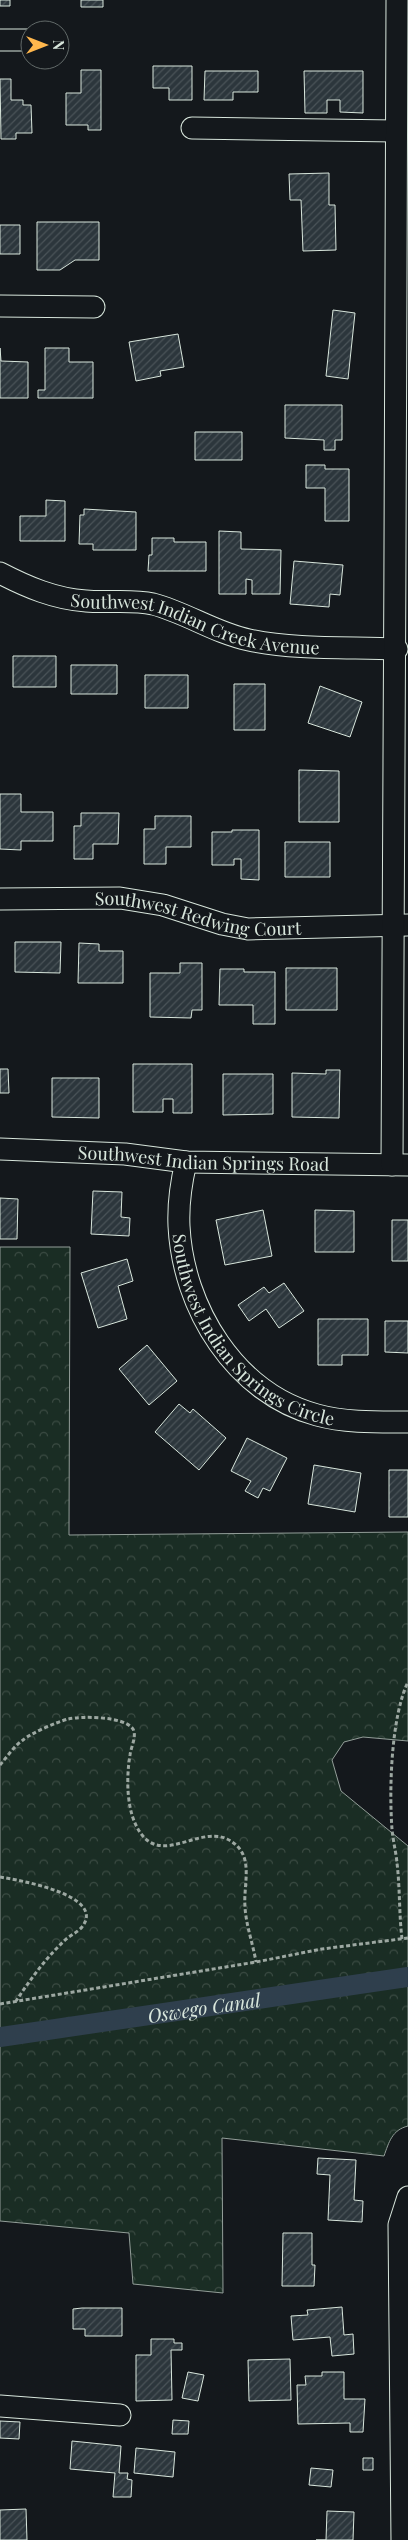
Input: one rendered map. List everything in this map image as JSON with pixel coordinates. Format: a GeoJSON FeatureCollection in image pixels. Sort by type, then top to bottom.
{"type":"FeatureCollection","features":[{"type":"Feature","properties":{"kind":"street"},"geometry":{"type":"LineString","coordinates":[[397,0],[396,131],[401,354],[401,559],[396,648],[401,925],[400,1165]]}},
{"type":"Feature","properties":{"kind":"street"},"geometry":{"type":"LineString","coordinates":[[0,40],[20,40]]}},
{"type":"Feature","properties":{"kind":"street"},"geometry":{"type":"LineString","coordinates":[[192,128],[396,131]]}},
{"type":"Feature","properties":{"kind":"street"},"geometry":{"type":"LineString","coordinates":[[0,306],[94,307]]}},
{"type":"Feature","properties":{"kind":"street","name":"Southwest Indian Creek Avenue"},"geometry":{"type":"LineString","coordinates":[[0,573],[23,585],[51,595],[83,601],[129,601],[152,604],[217,631],[250,640],[287,644],[396,648]]}},
{"type":"Feature","properties":{"kind":"street","name":"Southwest Redwing Court"},"geometry":{"type":"LineString","coordinates":[[0,898],[120,898],[163,905],[222,924],[248,929],[401,925]]}},
{"type":"Feature","properties":{"kind":"street","name":"Southwest Indian Springs Road"},"geometry":{"type":"LineString","coordinates":[[0,1149],[125,1154],[186,1162],[400,1165]]}},
{"type":"Feature","properties":{"kind":"street","name":"Southwest Indian Springs Circle"},"geometry":{"type":"LineString","coordinates":[[186,1162],[179,1203],[182,1249],[199,1308],[215,1338],[238,1367],[269,1393],[286,1403],[318,1416],[355,1421],[408,1422]]}},
{"type":"Feature","properties":{"kind":"street"},"geometry":{"type":"LineString","coordinates":[[402,2540],[399,2225],[408,2197]]}},
{"type":"Feature","properties":{"kind":"street"},"geometry":{"type":"LineString","coordinates":[[0,2406],[120,2415]]}},
{"type":"Feature","properties":{"kind":"path"},"geometry":{"type":"LineString","coordinates":[[402,1939],[398,1907],[397,1863],[392,1827],[392,1786],[400,1698],[408,1682]]}},
{"type":"Feature","properties":{"kind":"path"},"geometry":{"type":"LineString","coordinates":[[0,1765],[23,1740],[66,1720],[78,1718],[125,1722],[133,1729],[135,1736],[128,1768],[130,1812],[137,1829],[148,1843],[166,1846],[211,1837],[226,1838],[242,1849],[247,1865],[245,1906],[256,1962]]}},
{"type":"Feature","properties":{"kind":"path"},"geometry":{"type":"LineString","coordinates":[[0,1877],[42,1887],[72,1897],[84,1905],[86,1915],[82,1926],[59,1946],[31,1978],[16,2002]]}},
{"type":"Feature","properties":{"kind":"path"},"geometry":{"type":"LineString","coordinates":[[0,2004],[256,1962],[322,1949],[408,1938]]}},
{"type":"Feature","properties":{"kind":"green space"},"geometry":{"type":"Polygon","coordinates":[[[0,1247],[70,1247],[69,1535],[408,1532],[408,1741],[363,1737],[344,1742],[332,1760],[341,1791],[408,1846],[408,2126],[398,2130],[390,2141],[384,2156],[222,2138],[223,2293],[133,2284],[129,2233],[0,2221],[0,1247]]]}},
{"type":"Feature","properties":{"kind":"building"},"geometry":{"type":"Polygon","coordinates":[[[0,0],[10,0],[10,6],[0,6],[0,0]]]}},
{"type":"Feature","properties":{"kind":"building"},"geometry":{"type":"Polygon","coordinates":[[[81,0],[103,0],[103,7],[81,7],[81,0]]]}},
{"type":"Feature","properties":{"kind":"building"},"geometry":{"type":"Polygon","coordinates":[[[153,66],[192,66],[192,100],[169,100],[169,88],[153,88],[153,66]]]}},
{"type":"Feature","properties":{"kind":"building"},"geometry":{"type":"Polygon","coordinates":[[[81,70],[101,70],[101,130],[88,130],[88,125],[66,125],[66,93],[81,93],[81,70]]]}},
{"type":"Feature","properties":{"kind":"building"},"geometry":{"type":"Polygon","coordinates":[[[205,71],[258,71],[258,92],[233,92],[233,100],[204,100],[205,71]]]}},
{"type":"Feature","properties":{"kind":"building"},"geometry":{"type":"Polygon","coordinates":[[[304,71],[363,71],[363,113],[340,112],[340,100],[327,100],[327,113],[305,113],[304,71]]]}},
{"type":"Feature","properties":{"kind":"building"},"geometry":{"type":"Polygon","coordinates":[[[0,79],[11,79],[11,100],[23,100],[23,105],[31,105],[32,133],[16,133],[16,139],[1,139],[0,79]]]}},
{"type":"Feature","properties":{"kind":"building"},"geometry":{"type":"Polygon","coordinates":[[[329,173],[329,205],[335,205],[336,250],[303,251],[301,200],[290,200],[289,174],[329,173]]]}},
{"type":"Feature","properties":{"kind":"building"},"geometry":{"type":"Polygon","coordinates":[[[37,222],[99,222],[99,260],[75,260],[60,270],[37,270],[37,222]]]}},
{"type":"Feature","properties":{"kind":"building"},"geometry":{"type":"Polygon","coordinates":[[[0,225],[20,225],[20,254],[0,254],[0,225]]]}},
{"type":"Feature","properties":{"kind":"building"},"geometry":{"type":"Polygon","coordinates":[[[333,310],[355,313],[348,379],[326,376],[333,310]]]}},
{"type":"Feature","properties":{"kind":"building"},"geometry":{"type":"Polygon","coordinates":[[[178,334],[184,367],[160,371],[161,376],[136,381],[129,342],[178,334]]]}},
{"type":"Feature","properties":{"kind":"building"},"geometry":{"type":"Polygon","coordinates":[[[0,348],[1,361],[28,362],[28,398],[0,398],[0,348]]]}},
{"type":"Feature","properties":{"kind":"building"},"geometry":{"type":"Polygon","coordinates":[[[45,348],[69,348],[69,362],[93,362],[93,398],[38,398],[38,390],[45,390],[45,348]]]}},
{"type":"Feature","properties":{"kind":"building"},"geometry":{"type":"Polygon","coordinates":[[[285,405],[342,405],[342,440],[335,440],[335,450],[324,450],[324,440],[285,438],[285,405]]]}},
{"type":"Feature","properties":{"kind":"building"},"geometry":{"type":"Polygon","coordinates":[[[195,432],[242,432],[242,460],[195,460],[195,432]]]}},
{"type":"Feature","properties":{"kind":"building"},"geometry":{"type":"Polygon","coordinates":[[[306,465],[325,465],[325,469],[349,469],[349,521],[325,521],[325,488],[306,488],[306,465]]]}},
{"type":"Feature","properties":{"kind":"building"},"geometry":{"type":"Polygon","coordinates":[[[46,500],[65,501],[65,541],[20,541],[20,516],[46,516],[46,500]]]}},
{"type":"Feature","properties":{"kind":"building"},"geometry":{"type":"Polygon","coordinates":[[[84,509],[136,512],[136,550],[93,550],[93,544],[79,544],[80,515],[84,515],[84,509]]]}},
{"type":"Feature","properties":{"kind":"building"},"geometry":{"type":"Polygon","coordinates":[[[219,531],[241,532],[241,549],[281,550],[280,594],[252,594],[252,580],[246,579],[246,594],[219,594],[219,531]]]}},
{"type":"Feature","properties":{"kind":"building"},"geometry":{"type":"Polygon","coordinates":[[[152,538],[174,538],[174,542],[206,542],[206,571],[148,571],[149,555],[152,555],[152,538]]]}},
{"type":"Feature","properties":{"kind":"building"},"geometry":{"type":"Polygon","coordinates":[[[294,561],[343,565],[340,595],[330,594],[329,607],[290,604],[294,561]]]}},
{"type":"Feature","properties":{"kind":"building"},"geometry":{"type":"Polygon","coordinates":[[[13,656],[56,656],[56,687],[13,687],[13,656]]]}},
{"type":"Feature","properties":{"kind":"building"},"geometry":{"type":"Polygon","coordinates":[[[71,665],[117,665],[117,694],[71,694],[71,665]]]}},
{"type":"Feature","properties":{"kind":"building"},"geometry":{"type":"Polygon","coordinates":[[[145,675],[188,675],[188,708],[145,708],[145,675]]]}},
{"type":"Feature","properties":{"kind":"building"},"geometry":{"type":"Polygon","coordinates":[[[234,684],[265,684],[265,730],[234,730],[234,684]]]}},
{"type":"Feature","properties":{"kind":"building"},"geometry":{"type":"Polygon","coordinates":[[[320,686],[362,702],[350,737],[308,723],[320,686]]]}},
{"type":"Feature","properties":{"kind":"building"},"geometry":{"type":"Polygon","coordinates":[[[299,770],[339,771],[339,822],[299,822],[299,770]]]}},
{"type":"Feature","properties":{"kind":"building"},"geometry":{"type":"Polygon","coordinates":[[[0,794],[21,794],[21,812],[53,812],[53,841],[21,841],[21,850],[0,849],[0,794]]]}},
{"type":"Feature","properties":{"kind":"building"},"geometry":{"type":"Polygon","coordinates":[[[81,813],[119,813],[118,844],[93,844],[93,859],[74,859],[74,826],[81,826],[81,813]]]}},
{"type":"Feature","properties":{"kind":"building"},"geometry":{"type":"Polygon","coordinates":[[[155,816],[191,816],[191,847],[166,847],[166,864],[144,864],[144,829],[155,829],[155,816]]]}},
{"type":"Feature","properties":{"kind":"building"},"geometry":{"type":"Polygon","coordinates":[[[232,830],[259,830],[259,880],[241,879],[241,859],[234,859],[234,865],[212,865],[212,832],[232,832],[232,830]]]}},
{"type":"Feature","properties":{"kind":"building"},"geometry":{"type":"Polygon","coordinates":[[[285,842],[330,842],[330,877],[285,877],[285,842]]]}},
{"type":"Feature","properties":{"kind":"building"},"geometry":{"type":"Polygon","coordinates":[[[15,942],[61,942],[60,973],[15,972],[15,942]]]}},
{"type":"Feature","properties":{"kind":"building"},"geometry":{"type":"Polygon","coordinates":[[[79,943],[99,944],[99,951],[123,951],[123,983],[78,983],[79,943]]]}},
{"type":"Feature","properties":{"kind":"building"},"geometry":{"type":"Polygon","coordinates":[[[180,963],[202,963],[202,1010],[192,1010],[191,1018],[150,1017],[150,973],[180,973],[180,963]]]}},
{"type":"Feature","properties":{"kind":"building"},"geometry":{"type":"Polygon","coordinates":[[[286,968],[337,968],[337,1010],[286,1010],[286,968]]]}},
{"type":"Feature","properties":{"kind":"building"},"geometry":{"type":"Polygon","coordinates":[[[220,969],[244,969],[244,972],[275,972],[275,1024],[253,1024],[253,1005],[219,1005],[220,969]]]}},
{"type":"Feature","properties":{"kind":"building"},"geometry":{"type":"Polygon","coordinates":[[[133,1064],[192,1064],[192,1113],[173,1113],[173,1099],[163,1099],[163,1112],[133,1112],[133,1064]]]}},
{"type":"Feature","properties":{"kind":"building"},"geometry":{"type":"Polygon","coordinates":[[[0,1069],[8,1069],[9,1093],[0,1093],[0,1069]]]}},
{"type":"Feature","properties":{"kind":"building"},"geometry":{"type":"Polygon","coordinates":[[[326,1070],[340,1070],[339,1118],[292,1117],[292,1073],[326,1074],[326,1070]]]}},
{"type":"Feature","properties":{"kind":"building"},"geometry":{"type":"Polygon","coordinates":[[[223,1074],[273,1074],[273,1114],[223,1115],[223,1074]]]}},
{"type":"Feature","properties":{"kind":"building"},"geometry":{"type":"Polygon","coordinates":[[[52,1078],[99,1078],[99,1118],[52,1117],[52,1078]]]}},
{"type":"Feature","properties":{"kind":"building"},"geometry":{"type":"Polygon","coordinates":[[[93,1191],[122,1192],[121,1217],[130,1218],[129,1236],[91,1234],[93,1191]]]}},
{"type":"Feature","properties":{"kind":"building"},"geometry":{"type":"Polygon","coordinates":[[[0,1198],[18,1199],[17,1239],[0,1239],[0,1198]]]}},
{"type":"Feature","properties":{"kind":"building"},"geometry":{"type":"Polygon","coordinates":[[[263,1210],[272,1256],[225,1265],[216,1220],[263,1210]]]}},
{"type":"Feature","properties":{"kind":"building"},"geometry":{"type":"Polygon","coordinates":[[[315,1210],[354,1211],[354,1252],[315,1252],[315,1210]]]}},
{"type":"Feature","properties":{"kind":"building"},"geometry":{"type":"Polygon","coordinates":[[[392,1220],[408,1220],[408,1261],[392,1261],[392,1220]]]}},
{"type":"Feature","properties":{"kind":"building"},"geometry":{"type":"Polygon","coordinates":[[[127,1259],[133,1281],[118,1286],[127,1319],[98,1328],[81,1273],[127,1259]]]}},
{"type":"Feature","properties":{"kind":"building"},"geometry":{"type":"Polygon","coordinates":[[[284,1283],[304,1311],[279,1328],[266,1309],[249,1321],[238,1305],[264,1287],[269,1293],[284,1283]]]}},
{"type":"Feature","properties":{"kind":"building"},"geometry":{"type":"Polygon","coordinates":[[[318,1319],[368,1319],[368,1355],[342,1355],[342,1365],[318,1365],[318,1319]]]}},
{"type":"Feature","properties":{"kind":"building"},"geometry":{"type":"Polygon","coordinates":[[[385,1321],[408,1321],[408,1353],[385,1352],[385,1321]]]}},
{"type":"Feature","properties":{"kind":"building"},"geometry":{"type":"Polygon","coordinates":[[[147,1345],[177,1381],[149,1405],[119,1369],[147,1345]]]}},
{"type":"Feature","properties":{"kind":"building"},"geometry":{"type":"Polygon","coordinates":[[[179,1404],[190,1413],[193,1409],[226,1438],[199,1470],[155,1432],[179,1404]]]}},
{"type":"Feature","properties":{"kind":"building"},"geometry":{"type":"Polygon","coordinates":[[[247,1438],[287,1458],[270,1491],[263,1488],[258,1498],[245,1491],[251,1481],[231,1471],[247,1438]]]}},
{"type":"Feature","properties":{"kind":"building"},"geometry":{"type":"Polygon","coordinates":[[[314,1465],[361,1473],[355,1512],[308,1504],[314,1465]]]}},
{"type":"Feature","properties":{"kind":"building"},"geometry":{"type":"Polygon","coordinates":[[[389,1470],[408,1470],[408,1517],[389,1517],[389,1470]]]}},
{"type":"Feature","properties":{"kind":"building"},"geometry":{"type":"Polygon","coordinates":[[[318,2158],[356,2160],[354,2200],[363,2201],[362,2222],[328,2220],[330,2175],[317,2174],[318,2158]]]}},
{"type":"Feature","properties":{"kind":"building"},"geometry":{"type":"Polygon","coordinates":[[[283,2233],[312,2233],[312,2265],[315,2265],[314,2286],[282,2286],[283,2233]]]}},
{"type":"Feature","properties":{"kind":"building"},"geometry":{"type":"Polygon","coordinates":[[[342,2307],[344,2335],[353,2334],[354,2354],[332,2356],[330,2337],[293,2340],[291,2316],[308,2315],[307,2310],[342,2307]]]}},
{"type":"Feature","properties":{"kind":"building"},"geometry":{"type":"Polygon","coordinates":[[[122,2308],[122,2336],[85,2336],[85,2329],[73,2329],[73,2309],[122,2308]]]}},
{"type":"Feature","properties":{"kind":"building"},"geometry":{"type":"Polygon","coordinates":[[[151,2339],[174,2339],[174,2343],[182,2343],[182,2350],[171,2350],[172,2400],[136,2401],[136,2355],[151,2355],[151,2339]]]}},
{"type":"Feature","properties":{"kind":"building"},"geometry":{"type":"Polygon","coordinates":[[[290,2359],[291,2400],[249,2401],[248,2360],[290,2359]]]}},
{"type":"Feature","properties":{"kind":"building"},"geometry":{"type":"Polygon","coordinates":[[[188,2372],[204,2375],[198,2401],[182,2398],[188,2372]]]}},
{"type":"Feature","properties":{"kind":"building"},"geometry":{"type":"Polygon","coordinates":[[[322,2372],[344,2372],[344,2399],[365,2399],[363,2432],[350,2432],[350,2423],[298,2424],[297,2385],[306,2385],[305,2376],[322,2376],[322,2372]]]}},
{"type":"Feature","properties":{"kind":"building"},"geometry":{"type":"Polygon","coordinates":[[[173,2420],[189,2421],[188,2434],[172,2434],[173,2420]]]}},
{"type":"Feature","properties":{"kind":"building"},"geometry":{"type":"Polygon","coordinates":[[[0,2421],[20,2422],[19,2439],[0,2438],[0,2421]]]}},
{"type":"Feature","properties":{"kind":"building"},"geometry":{"type":"Polygon","coordinates":[[[72,2441],[121,2446],[119,2473],[128,2473],[127,2479],[132,2480],[131,2497],[113,2497],[115,2473],[70,2469],[72,2441]]]}},
{"type":"Feature","properties":{"kind":"building"},"geometry":{"type":"Polygon","coordinates":[[[136,2448],[175,2452],[173,2477],[134,2473],[136,2448]]]}},
{"type":"Feature","properties":{"kind":"building"},"geometry":{"type":"Polygon","coordinates":[[[363,2458],[373,2458],[373,2470],[363,2470],[363,2458]]]}},
{"type":"Feature","properties":{"kind":"building"},"geometry":{"type":"Polygon","coordinates":[[[311,2468],[333,2470],[331,2487],[309,2485],[311,2468]]]}},
{"type":"Feature","properties":{"kind":"building"},"geometry":{"type":"Polygon","coordinates":[[[26,2509],[27,2540],[0,2540],[0,2510],[26,2509]]]}},
{"type":"Feature","properties":{"kind":"building"},"geometry":{"type":"Polygon","coordinates":[[[327,2511],[354,2512],[353,2540],[326,2540],[327,2511]]]}},
{"type":"Feature","properties":{"kind":"waterway","name":"Oswego Canal"},"geometry":{"type":"LineString","coordinates":[[0,2037],[408,1977]]}}]}
